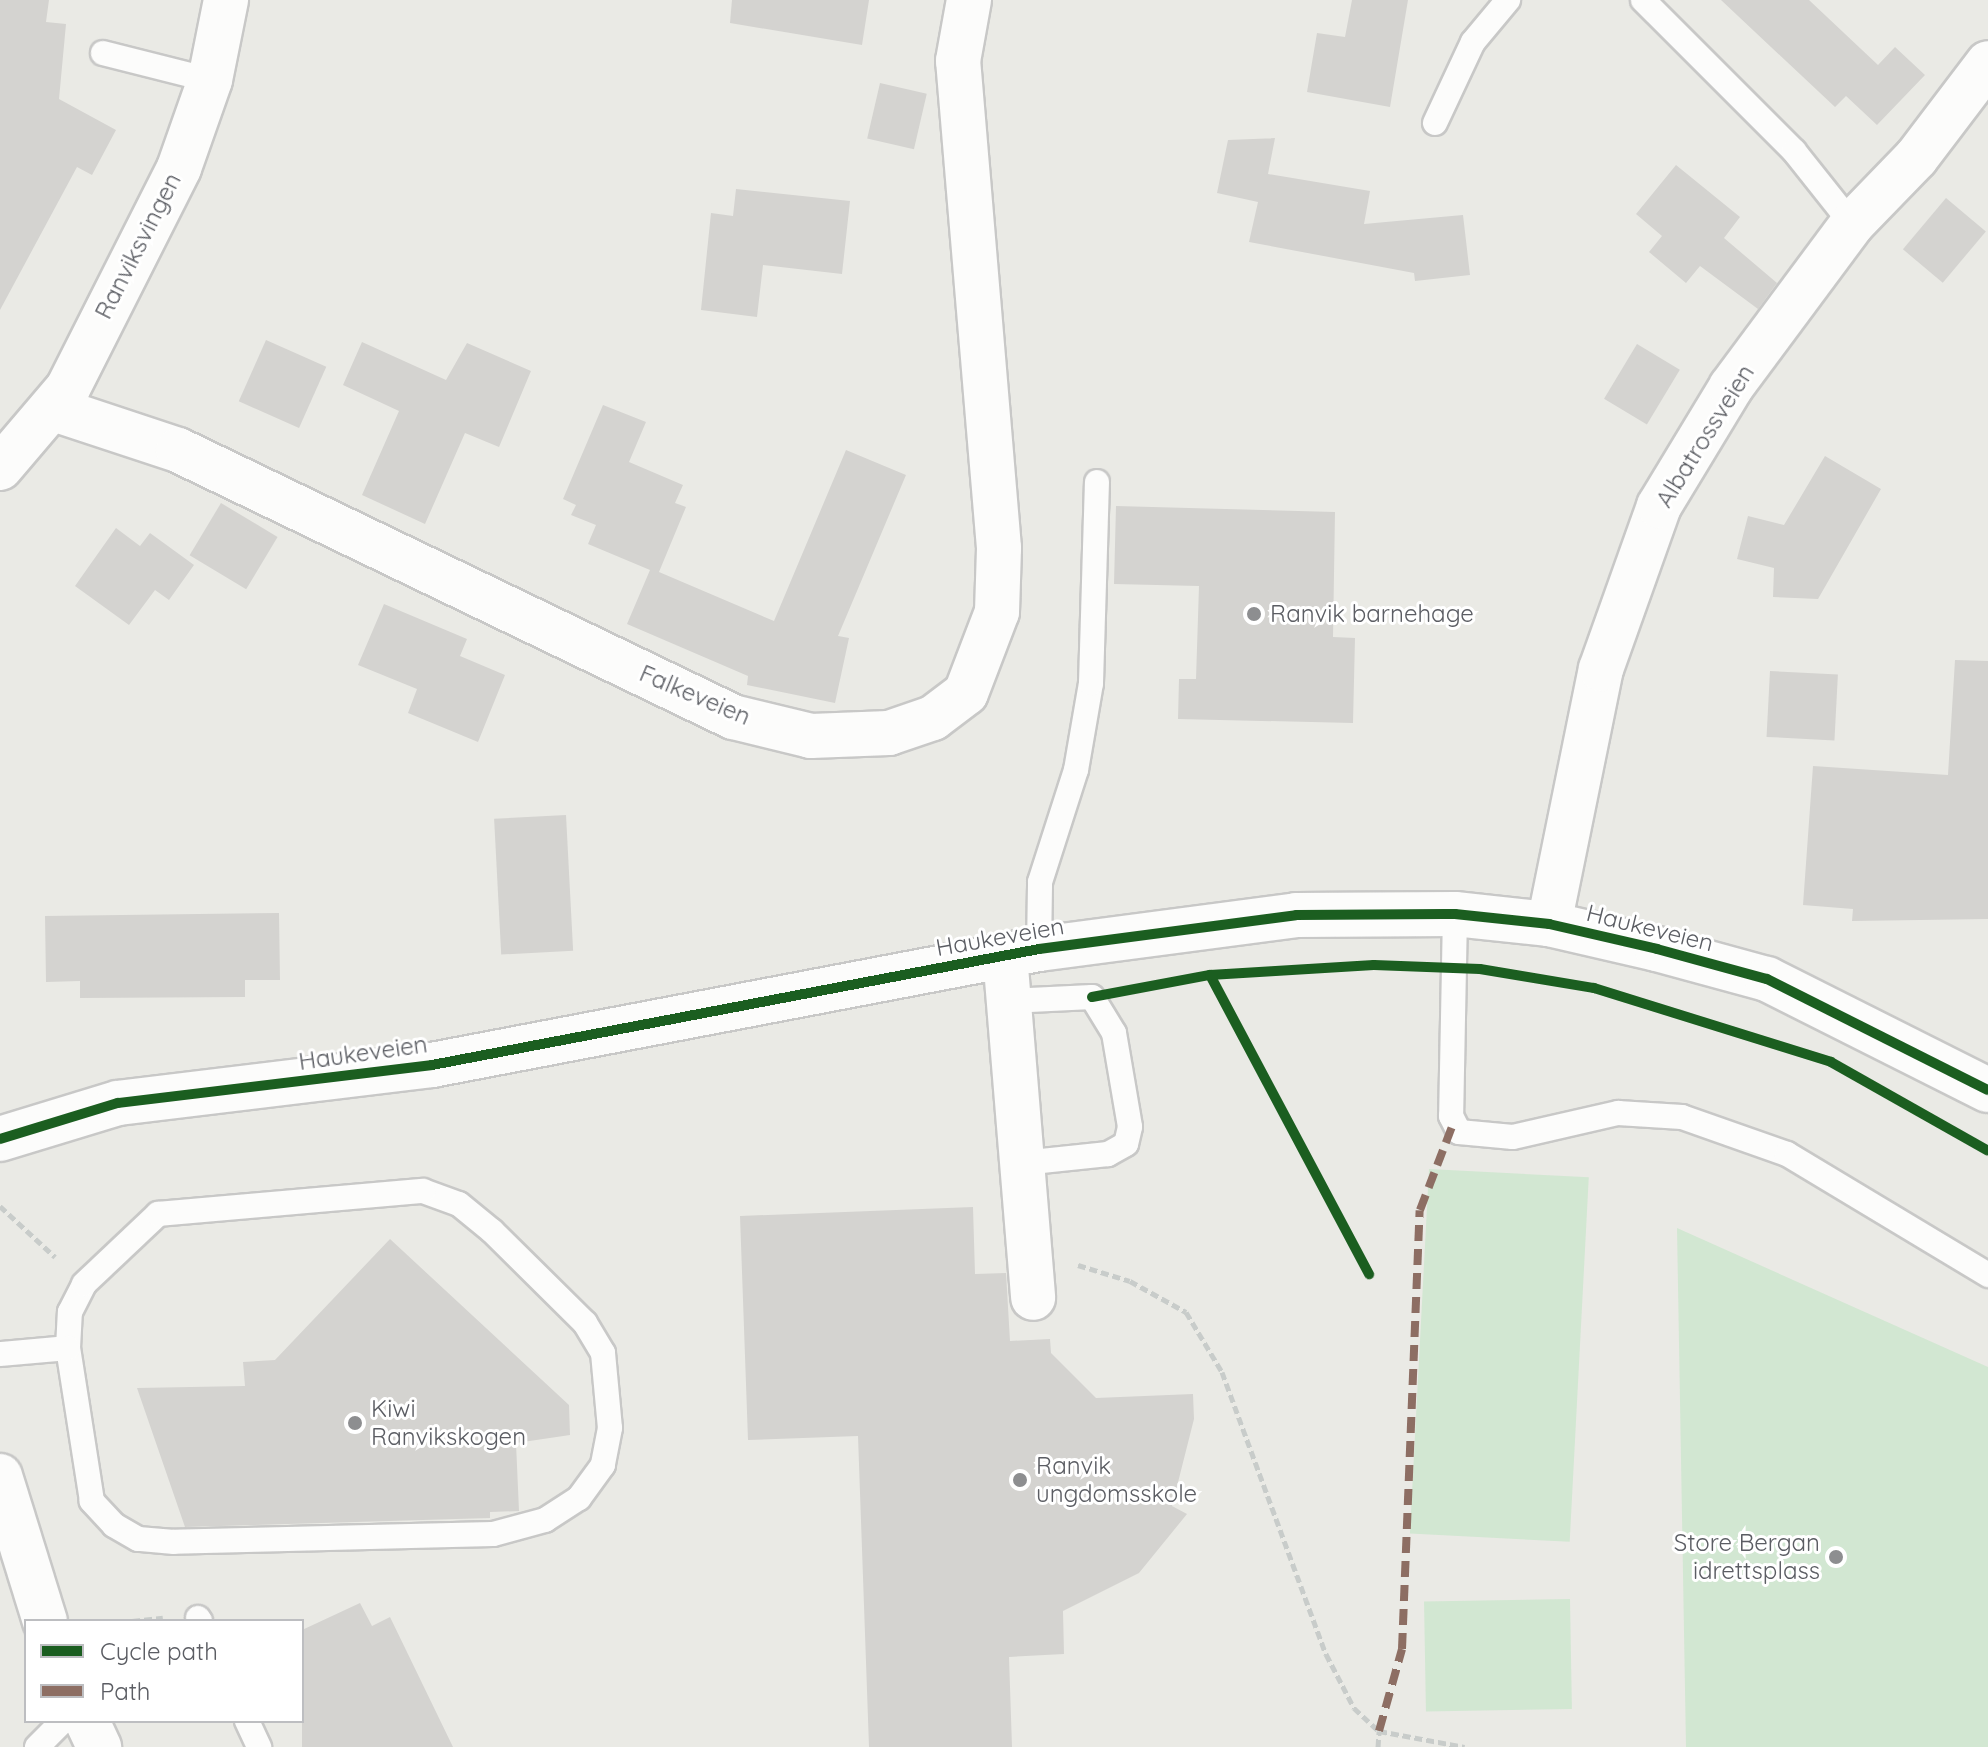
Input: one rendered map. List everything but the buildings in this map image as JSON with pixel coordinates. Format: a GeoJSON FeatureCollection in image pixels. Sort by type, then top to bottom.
{"type":"FeatureCollection","features":[{"type":"Feature","properties":{"kind":"street","name":"Ranviksvingen"},"geometry":{"type":"LineString","coordinates":[[0,468],[54,409],[179,168],[210,80],[226,0]]}},
{"type":"Feature","properties":{"kind":"street","name":"Falkeveien"},"geometry":{"type":"LineString","coordinates":[[54,409],[178,450],[733,717],[811,736],[889,733],[933,718],[966,693],[997,612],[999,548],[958,61],[969,0]]}},
{"type":"Feature","properties":{"kind":"street","name":"Albatrossveien"},"geometry":{"type":"LineString","coordinates":[[1549,924],[1601,669],[1659,506],[1731,387],[1852,224],[1916,158],[1988,63]]}},
{"type":"Feature","properties":{"kind":"street","name":"Haukeveien"},"geometry":{"type":"LineString","coordinates":[[0,1139],[118,1103],[432,1065],[1022,952],[1296,915],[1455,914],[1549,924],[1767,979],[1988,1090]]}},
{"type":"Feature","properties":{"kind":"street"},"geometry":{"type":"LineString","coordinates":[[1022,952],[1009,1001],[1033,1298]]}},
{"type":"Feature","properties":{"kind":"street"},"geometry":{"type":"LineString","coordinates":[[0,1476],[44,1619]]}},
{"type":"Feature","properties":{"kind":"street"},"geometry":{"type":"LineString","coordinates":[[88,1723],[99,1747]]}},
{"type":"Feature","properties":{"kind":"lane"},"geometry":{"type":"LineString","coordinates":[[1435,123],[1473,42],[1508,0]]}},
{"type":"Feature","properties":{"kind":"lane"},"geometry":{"type":"LineString","coordinates":[[1643,0],[1794,151],[1852,224]]}},
{"type":"Feature","properties":{"kind":"lane"},"geometry":{"type":"LineString","coordinates":[[103,53],[210,80]]}},
{"type":"Feature","properties":{"kind":"lane"},"geometry":{"type":"LineString","coordinates":[[1022,952],[1040,882],[1076,770],[1091,683],[1097,482]]}},
{"type":"Feature","properties":{"kind":"lane"},"geometry":{"type":"LineString","coordinates":[[1455,914],[1451,1116],[1459,1132],[1546,1133],[1618,1113],[1682,1117],[1787,1154],[1988,1275]]}},
{"type":"Feature","properties":{"kind":"lane"},"geometry":{"type":"LineString","coordinates":[[1009,1001],[1092,997],[1114,1033],[1130,1127],[1126,1144],[1108,1154],[1022,1163]]}},
{"type":"Feature","properties":{"kind":"lane"},"geometry":{"type":"LineString","coordinates":[[423,1191],[459,1204],[492,1231],[585,1323],[610,1385],[603,1465],[579,1498],[545,1520],[493,1534],[138,1539],[92,1501],[68,1348],[70,1312],[84,1284],[158,1214],[423,1191]]}},
{"type":"Feature","properties":{"kind":"lane"},"geometry":{"type":"LineString","coordinates":[[0,1354],[68,1348]]}},
{"type":"Feature","properties":{"kind":"lane"},"geometry":{"type":"LineString","coordinates":[[37,1747],[61,1723]]}},
{"type":"Feature","properties":{"kind":"lane"},"geometry":{"type":"LineString","coordinates":[[248,1723],[259,1747]]}},
{"type":"Feature","properties":{"kind":"path"},"geometry":{"type":"LineString","coordinates":[[0,1206],[84,1284]]}},
{"type":"Feature","properties":{"kind":"path"},"geometry":{"type":"LineString","coordinates":[[1029,1250],[1130,1281],[1186,1312],[1222,1372],[1326,1654],[1354,1708],[1379,1731],[1465,1747]]}},
{"type":"Feature","properties":{"kind":"path"},"geometry":{"type":"LineString","coordinates":[[1378,1747],[1379,1731]]}},
{"type":"Feature","properties":{"kind":"green space"},"geometry":{"type":"Polygon","coordinates":[[[1429,1169],[1589,1177],[1570,1542],[1410,1533],[1429,1169]]]}},
{"type":"Feature","properties":{"kind":"green space","name":"Store Bergan idrettsplass"},"geometry":{"type":"Polygon","coordinates":[[[1677,1228],[1988,1367],[1988,1747],[1686,1747],[1677,1228]]]}},
{"type":"Feature","properties":{"kind":"green space"},"geometry":{"type":"Polygon","coordinates":[[[1570,1599],[1572,1709],[1426,1712],[1424,1602],[1570,1599]]]}},
{"type":"Feature","properties":{"kind":"marked path"},"geometry":{"type":"LineString","coordinates":[[1379,1731],[1402,1649],[1420,1210],[1453,1124]]}},
{"type":"Feature","properties":{"kind":"cycle path"},"geometry":{"type":"LineString","coordinates":[[0,1139],[118,1103],[432,1065],[1039,949],[1296,915],[1455,914],[1549,924],[1657,949],[1767,979],[1988,1090]]}},
{"type":"Feature","properties":{"kind":"cycle path"},"geometry":{"type":"LineString","coordinates":[[1092,997],[1210,975],[1374,965],[1480,969],[1594,988],[1831,1062],[1988,1151]]}},
{"type":"Feature","properties":{"kind":"cycle path"},"geometry":{"type":"LineString","coordinates":[[1210,975],[1369,1274]]}},
{"type":"Feature","properties":{"kind":"place","name":"Ranvik barnehage"},"geometry":{"type":"Point","coordinates":[1254,614]}},
{"type":"Feature","properties":{"kind":"place","name":"Kiwi Ranvikskogen"},"geometry":{"type":"Point","coordinates":[355,1423]}},
{"type":"Feature","properties":{"kind":"place","name":"Ranvik ungdomsskole"},"geometry":{"type":"Point","coordinates":[1020,1480]}},
{"type":"Feature","properties":{"kind":"place","name":"Store Bergan idrettsplass"},"geometry":{"type":"Point","coordinates":[1836,1557]}}]}
